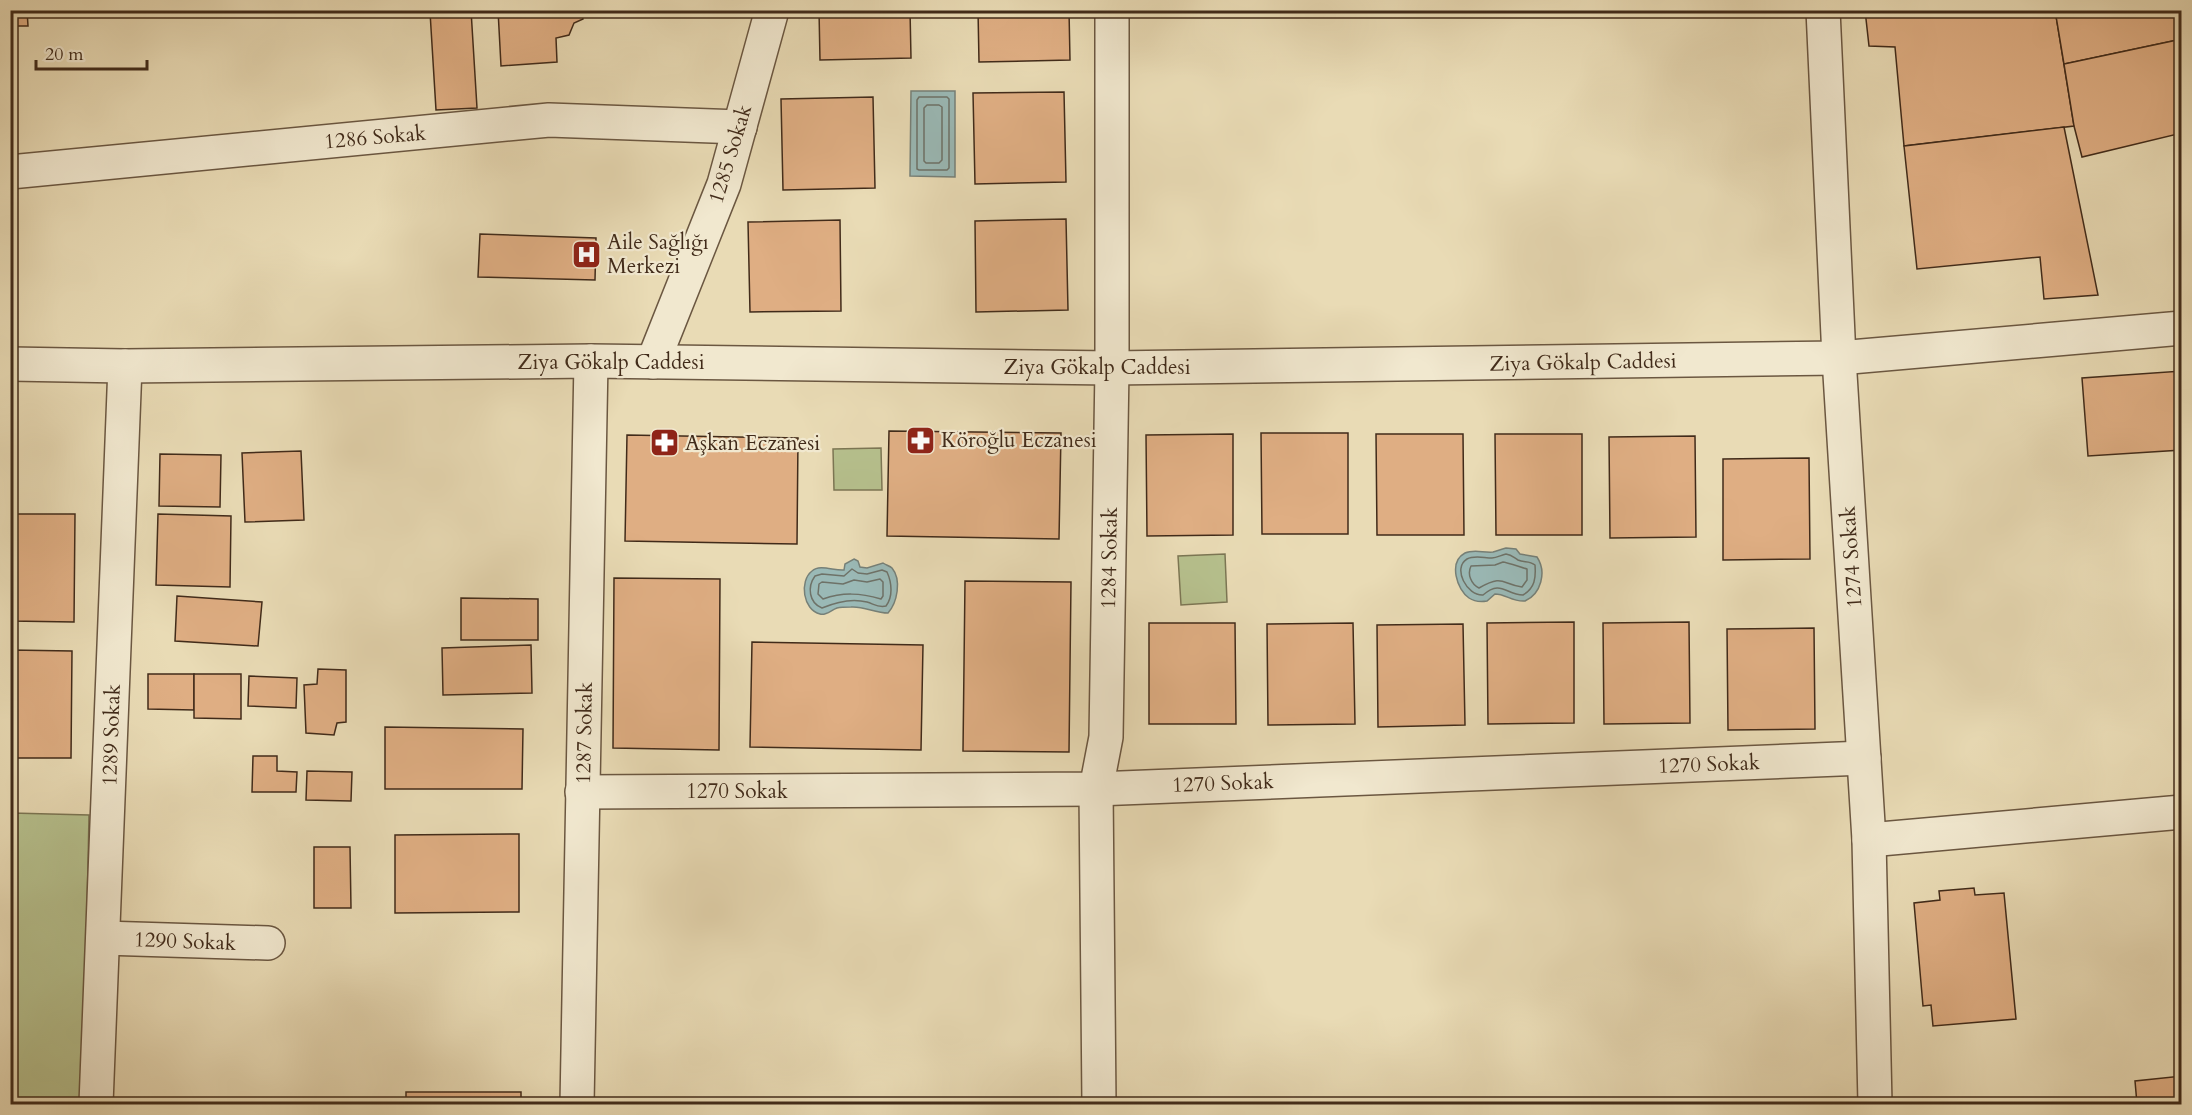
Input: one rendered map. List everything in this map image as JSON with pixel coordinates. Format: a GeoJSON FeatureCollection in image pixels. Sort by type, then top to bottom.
{"type":"FeatureCollection","features":[{"type":"Feature","properties":{"kind":"street","name":"1285 Sokak"},"geometry":{"type":"LineString","coordinates":[[653,362],[724,184],[772,10]]}},
{"type":"Feature","properties":{"kind":"street","name":"1284 Sokak"},"geometry":{"type":"LineString","coordinates":[[1100,1104],[1096,789],[1106,737],[1112,368],[1112,10]]}},
{"type":"Feature","properties":{"kind":"street","name":"1274 Sokak"},"geometry":{"type":"LineString","coordinates":[[1822,10],[1839,358],[1869,840],[1875,1104]]}},
{"type":"Feature","properties":{"kind":"street","name":"1286 Sokak"},"geometry":{"type":"LineString","coordinates":[[10,172],[549,120],[740,127]]}},
{"type":"Feature","properties":{"kind":"street","name":"Ziya Gökalp Caddesi"},"geometry":{"type":"LineString","coordinates":[[10,364],[125,366],[591,361],[1112,368],[1839,358],[2181,328]]}},
{"type":"Feature","properties":{"kind":"street","name":"1287 Sokak"},"geometry":{"type":"LineString","coordinates":[[577,1104],[591,361]]}},
{"type":"Feature","properties":{"kind":"street","name":"1289 Sokak"},"geometry":{"type":"LineString","coordinates":[[96,1104],[125,366]]}},
{"type":"Feature","properties":{"kind":"street","name":"1270 Sokak"},"geometry":{"type":"LineString","coordinates":[[582,792],[1096,789],[1863,758]]}},
{"type":"Feature","properties":{"kind":"street"},"geometry":{"type":"LineString","coordinates":[[1869,840],[2181,812]]}},
{"type":"Feature","properties":{"kind":"street","name":"1290 Sokak"},"geometry":{"type":"LineString","coordinates":[[103,938],[268,943]]}},
{"type":"Feature","properties":{"kind":"green space"},"geometry":{"type":"Polygon","coordinates":[[[881,448],[882,490],[834,490],[833,449],[881,448]]]}},
{"type":"Feature","properties":{"kind":"green space"},"geometry":{"type":"Polygon","coordinates":[[[1225,554],[1227,602],[1181,605],[1178,556],[1225,554]]]}},
{"type":"Feature","properties":{"kind":"green space"},"geometry":{"type":"Polygon","coordinates":[[[11,813],[89,815],[83,1104],[11,1104],[11,813]]]}},
{"type":"Feature","properties":{"kind":"water"},"geometry":{"type":"Polygon","coordinates":[[[911,91],[955,91],[955,177],[910,176],[911,91]]]}},
{"type":"Feature","properties":{"kind":"water"},"geometry":{"type":"Polygon","coordinates":[[[1506,548],[1516,549],[1520,554],[1537,557],[1542,576],[1535,593],[1525,601],[1495,594],[1487,601],[1469,598],[1461,589],[1456,576],[1460,557],[1468,552],[1493,552],[1506,548]]]}},
{"type":"Feature","properties":{"kind":"water"},"geometry":{"type":"Polygon","coordinates":[[[854,559],[858,561],[860,567],[867,568],[883,563],[892,568],[898,585],[894,603],[888,613],[856,607],[837,608],[824,614],[814,611],[805,595],[805,581],[808,576],[819,568],[844,570],[845,564],[854,559]]]}},
{"type":"Feature","properties":{"kind":"building"},"geometry":{"type":"Polygon","coordinates":[[[10,10],[27,10],[28,26],[10,26],[10,10]]]}},
{"type":"Feature","properties":{"kind":"building"},"geometry":{"type":"Polygon","coordinates":[[[471,10],[477,108],[436,110],[430,12],[471,10]]]}},
{"type":"Feature","properties":{"kind":"building"},"geometry":{"type":"Polygon","coordinates":[[[498,10],[582,10],[583,19],[574,23],[569,35],[556,38],[557,62],[501,66],[498,10]]]}},
{"type":"Feature","properties":{"kind":"building"},"geometry":{"type":"Polygon","coordinates":[[[819,10],[910,10],[911,58],[820,60],[819,10]]]}},
{"type":"Feature","properties":{"kind":"building"},"geometry":{"type":"Polygon","coordinates":[[[978,10],[1069,10],[1070,60],[979,62],[978,10]]]}},
{"type":"Feature","properties":{"kind":"building"},"geometry":{"type":"Polygon","coordinates":[[[1865,10],[2055,10],[2074,126],[1904,146],[1895,47],[1869,46],[1865,10]]]}},
{"type":"Feature","properties":{"kind":"building"},"geometry":{"type":"Polygon","coordinates":[[[2055,10],[2179,10],[2182,39],[2064,64],[2055,10]]]}},
{"type":"Feature","properties":{"kind":"building"},"geometry":{"type":"Polygon","coordinates":[[[2182,39],[2182,133],[2082,157],[2074,126],[2064,64],[2182,39]]]}},
{"type":"Feature","properties":{"kind":"building"},"geometry":{"type":"Polygon","coordinates":[[[1064,92],[1066,182],[975,184],[973,93],[1064,92]]]}},
{"type":"Feature","properties":{"kind":"building"},"geometry":{"type":"Polygon","coordinates":[[[873,97],[875,188],[783,190],[781,99],[873,97]]]}},
{"type":"Feature","properties":{"kind":"building"},"geometry":{"type":"Polygon","coordinates":[[[2064,127],[2098,295],[2044,299],[2040,257],[1917,269],[1904,146],[2064,127]]]}},
{"type":"Feature","properties":{"kind":"building"},"geometry":{"type":"Polygon","coordinates":[[[1066,219],[1068,310],[976,312],[975,221],[1066,219]]]}},
{"type":"Feature","properties":{"kind":"building"},"geometry":{"type":"Polygon","coordinates":[[[840,220],[841,311],[750,312],[748,222],[840,220]]]}},
{"type":"Feature","properties":{"kind":"building"},"geometry":{"type":"Polygon","coordinates":[[[480,234],[596,238],[595,280],[478,277],[480,234]]]}},
{"type":"Feature","properties":{"kind":"building"},"geometry":{"type":"Polygon","coordinates":[[[2182,371],[2182,450],[2088,456],[2082,378],[2182,371]]]}},
{"type":"Feature","properties":{"kind":"building"},"geometry":{"type":"Polygon","coordinates":[[[889,431],[1061,433],[1059,539],[887,536],[889,431]]]}},
{"type":"Feature","properties":{"kind":"building"},"geometry":{"type":"Polygon","coordinates":[[[1261,433],[1348,433],[1348,534],[1262,534],[1261,433]]]}},
{"type":"Feature","properties":{"kind":"building"},"geometry":{"type":"Polygon","coordinates":[[[1233,434],[1233,535],[1147,536],[1146,435],[1233,434]]]}},
{"type":"Feature","properties":{"kind":"building"},"geometry":{"type":"Polygon","coordinates":[[[1376,434],[1463,434],[1464,535],[1377,535],[1376,434]]]}},
{"type":"Feature","properties":{"kind":"building"},"geometry":{"type":"Polygon","coordinates":[[[1495,434],[1582,434],[1582,535],[1496,535],[1495,434]]]}},
{"type":"Feature","properties":{"kind":"building"},"geometry":{"type":"Polygon","coordinates":[[[627,435],[798,438],[797,544],[625,541],[627,435]]]}},
{"type":"Feature","properties":{"kind":"building"},"geometry":{"type":"Polygon","coordinates":[[[1695,436],[1696,537],[1610,538],[1609,437],[1695,436]]]}},
{"type":"Feature","properties":{"kind":"building"},"geometry":{"type":"Polygon","coordinates":[[[301,451],[304,520],[245,522],[242,453],[301,451]]]}},
{"type":"Feature","properties":{"kind":"building"},"geometry":{"type":"Polygon","coordinates":[[[160,454],[221,455],[220,507],[159,506],[160,454]]]}},
{"type":"Feature","properties":{"kind":"building"},"geometry":{"type":"Polygon","coordinates":[[[1809,458],[1810,559],[1723,560],[1723,459],[1809,458]]]}},
{"type":"Feature","properties":{"kind":"building"},"geometry":{"type":"Polygon","coordinates":[[[10,514],[75,514],[74,622],[10,621],[10,514]]]}},
{"type":"Feature","properties":{"kind":"building"},"geometry":{"type":"Polygon","coordinates":[[[158,514],[231,516],[230,587],[156,585],[158,514]]]}},
{"type":"Feature","properties":{"kind":"building"},"geometry":{"type":"Polygon","coordinates":[[[614,578],[720,579],[719,750],[613,748],[614,578]]]}},
{"type":"Feature","properties":{"kind":"building"},"geometry":{"type":"Polygon","coordinates":[[[965,581],[1071,582],[1069,752],[963,751],[965,581]]]}},
{"type":"Feature","properties":{"kind":"building"},"geometry":{"type":"Polygon","coordinates":[[[177,596],[262,602],[258,646],[175,641],[177,596]]]}},
{"type":"Feature","properties":{"kind":"building"},"geometry":{"type":"Polygon","coordinates":[[[461,598],[538,599],[538,640],[461,640],[461,598]]]}},
{"type":"Feature","properties":{"kind":"building"},"geometry":{"type":"Polygon","coordinates":[[[1574,622],[1574,723],[1488,724],[1487,623],[1574,622]]]}},
{"type":"Feature","properties":{"kind":"building"},"geometry":{"type":"Polygon","coordinates":[[[1689,622],[1690,723],[1604,724],[1603,623],[1689,622]]]}},
{"type":"Feature","properties":{"kind":"building"},"geometry":{"type":"Polygon","coordinates":[[[1149,623],[1235,623],[1236,724],[1149,724],[1149,623]]]}},
{"type":"Feature","properties":{"kind":"building"},"geometry":{"type":"Polygon","coordinates":[[[1353,623],[1355,724],[1268,725],[1267,624],[1353,623]]]}},
{"type":"Feature","properties":{"kind":"building"},"geometry":{"type":"Polygon","coordinates":[[[1463,624],[1465,725],[1378,727],[1377,625],[1463,624]]]}},
{"type":"Feature","properties":{"kind":"building"},"geometry":{"type":"Polygon","coordinates":[[[1814,628],[1815,729],[1728,730],[1727,629],[1814,628]]]}},
{"type":"Feature","properties":{"kind":"building"},"geometry":{"type":"Polygon","coordinates":[[[752,642],[923,645],[921,750],[750,747],[752,642]]]}},
{"type":"Feature","properties":{"kind":"building"},"geometry":{"type":"Polygon","coordinates":[[[531,645],[532,693],[443,695],[442,648],[531,645]]]}},
{"type":"Feature","properties":{"kind":"building"},"geometry":{"type":"Polygon","coordinates":[[[10,650],[72,651],[71,758],[10,758],[10,650]]]}},
{"type":"Feature","properties":{"kind":"building"},"geometry":{"type":"Polygon","coordinates":[[[318,669],[346,670],[346,722],[337,723],[334,735],[306,733],[304,685],[317,684],[318,669]]]}},
{"type":"Feature","properties":{"kind":"building"},"geometry":{"type":"Polygon","coordinates":[[[148,674],[194,674],[194,710],[148,709],[148,674]]]}},
{"type":"Feature","properties":{"kind":"building"},"geometry":{"type":"Polygon","coordinates":[[[194,674],[241,674],[241,719],[194,718],[194,674]]]}},
{"type":"Feature","properties":{"kind":"building"},"geometry":{"type":"Polygon","coordinates":[[[249,676],[297,678],[296,708],[248,706],[249,676]]]}},
{"type":"Feature","properties":{"kind":"building"},"geometry":{"type":"Polygon","coordinates":[[[385,727],[523,729],[522,789],[385,789],[385,727]]]}},
{"type":"Feature","properties":{"kind":"building"},"geometry":{"type":"Polygon","coordinates":[[[253,756],[277,756],[277,771],[297,772],[296,792],[252,792],[253,756]]]}},
{"type":"Feature","properties":{"kind":"building"},"geometry":{"type":"Polygon","coordinates":[[[307,771],[352,772],[351,801],[306,800],[307,771]]]}},
{"type":"Feature","properties":{"kind":"building"},"geometry":{"type":"Polygon","coordinates":[[[519,834],[519,912],[395,913],[395,835],[519,834]]]}},
{"type":"Feature","properties":{"kind":"building"},"geometry":{"type":"Polygon","coordinates":[[[314,847],[350,847],[351,908],[314,908],[314,847]]]}},
{"type":"Feature","properties":{"kind":"building"},"geometry":{"type":"Polygon","coordinates":[[[1974,888],[1975,895],[2004,893],[2016,1019],[1933,1026],[1931,1005],[1923,1006],[1914,903],[1940,900],[1939,891],[1974,888]]]}},
{"type":"Feature","properties":{"kind":"building"},"geometry":{"type":"Polygon","coordinates":[[[2182,1076],[2182,1104],[2137,1104],[2135,1081],[2182,1076]]]}},
{"type":"Feature","properties":{"kind":"building"},"geometry":{"type":"Polygon","coordinates":[[[406,1092],[521,1092],[521,1104],[406,1104],[406,1092]]]}},
{"type":"Feature","properties":{"kind":"place","name":"Aile Sağlığı Merkezi"},"geometry":{"type":"Point","coordinates":[586,254]}},
{"type":"Feature","properties":{"kind":"place","name":"Köroğlu Eczanesi"},"geometry":{"type":"Point","coordinates":[920,440]}},
{"type":"Feature","properties":{"kind":"place","name":"Aşkan Eczanesi"},"geometry":{"type":"Point","coordinates":[664,443]}}]}
